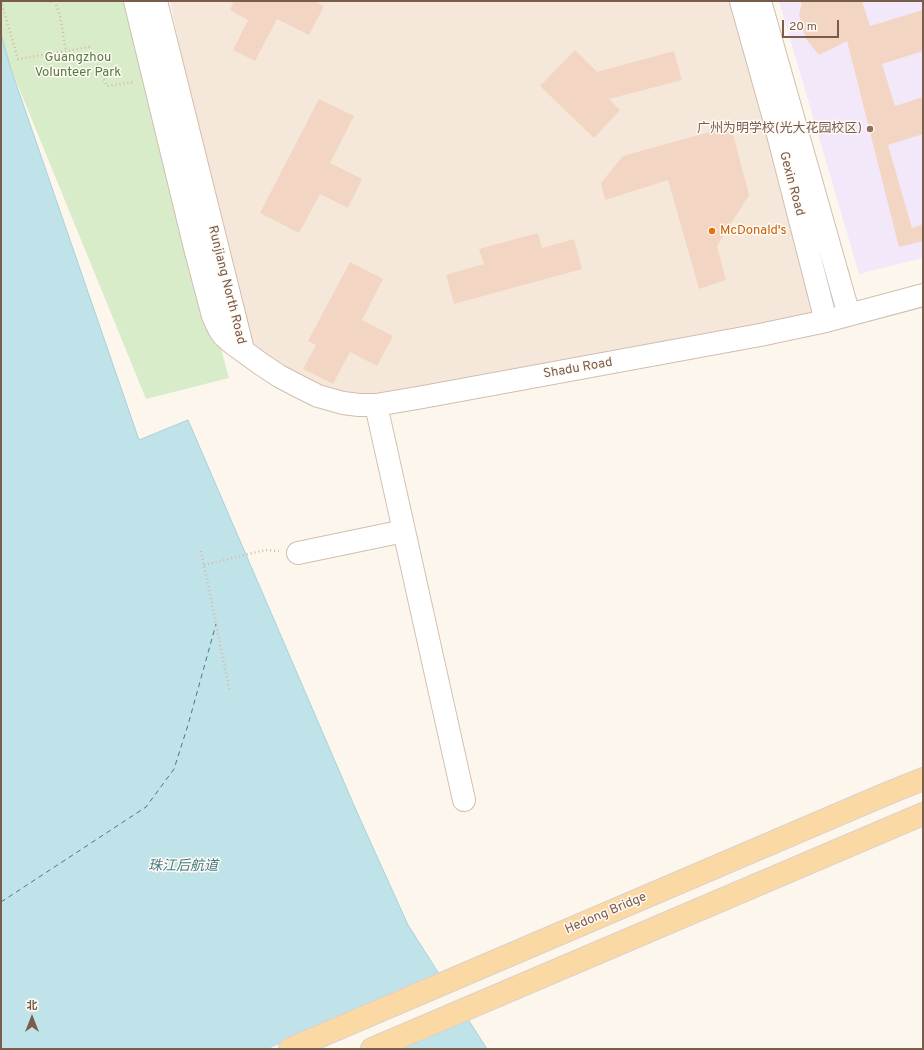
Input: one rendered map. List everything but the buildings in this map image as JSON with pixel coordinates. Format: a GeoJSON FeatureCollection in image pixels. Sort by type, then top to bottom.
{"type":"FeatureCollection","features":[{"type":"Feature","properties":{"kind":"main road","name":"Hedong Bridge"},"geometry":{"type":"LineString","coordinates":[[290,1049],[923,779]]}},
{"type":"Feature","properties":{"kind":"main road"},"geometry":{"type":"LineString","coordinates":[[372,1049],[923,814]]}},
{"type":"Feature","properties":{"kind":"street","name":"Runjiang North Road"},"geometry":{"type":"LineString","coordinates":[[135,1],[213,316],[224,336],[243,350]]}},
{"type":"Feature","properties":{"kind":"street","name":"Runjiang North Road"},"geometry":{"type":"LineString","coordinates":[[156,1],[243,350]]}},
{"type":"Feature","properties":{"kind":"street","name":"Gexin Road"},"geometry":{"type":"LineString","coordinates":[[740,1],[772,114],[826,321]]}},
{"type":"Feature","properties":{"kind":"street","name":"Gexin Road"},"geometry":{"type":"LineString","coordinates":[[760,1],[849,315]]}},
{"type":"Feature","properties":{"kind":"street","name":"Shadu Road"},"geometry":{"type":"LineString","coordinates":[[243,350],[280,376],[318,396],[343,403],[376,405],[760,336],[826,321],[923,295]]}},
{"type":"Feature","properties":{"kind":"street"},"geometry":{"type":"LineString","coordinates":[[376,405],[464,800]]}},
{"type":"Feature","properties":{"kind":"street"},"geometry":{"type":"LineString","coordinates":[[298,553],[404,531]]}},
{"type":"Feature","properties":{"kind":"path"},"geometry":{"type":"LineString","coordinates":[[1,1],[18,59],[89,47],[107,86],[154,78]]}},
{"type":"Feature","properties":{"kind":"path"},"geometry":{"type":"LineString","coordinates":[[46,1],[54,1],[60,16],[66,51]]}},
{"type":"Feature","properties":{"kind":"path"},"geometry":{"type":"LineString","coordinates":[[204,565],[265,550]]}},
{"type":"Feature","properties":{"kind":"path"},"geometry":{"type":"LineString","coordinates":[[201,551],[230,692]]}},
{"type":"Feature","properties":{"kind":"shaded area"},"geometry":{"type":"Polygon","coordinates":[[[170,1],[740,1],[826,321],[376,405],[318,396],[243,350],[170,1]]]}},
{"type":"Feature","properties":{"kind":"shaded area","name":"广州为明学校(光大花园校区)"},"geometry":{"type":"Polygon","coordinates":[[[779,1],[923,1],[923,258],[859,274],[779,1]]]}},
{"type":"Feature","properties":{"kind":"green space","name":"Guangzhou Volunteer Park"},"geometry":{"type":"Polygon","coordinates":[[[1,1],[127,1],[229,378],[146,399],[10,66],[1,34],[1,1]]]}},
{"type":"Feature","properties":{"kind":"water","name":"珠江后航道"},"geometry":{"type":"Polygon","coordinates":[[[1,34],[10,66],[139,440],[188,420],[356,810],[408,925],[487,1049],[1,1049],[1,34]]]}},
{"type":"Feature","properties":{"kind":"pier"},"geometry":{"type":"Polygon","coordinates":[[[443,975],[469,1017],[393,1049],[268,1049],[443,975]]]}},
{"type":"Feature","properties":{"kind":"ferry route"},"geometry":{"type":"LineString","coordinates":[[1,902],[146,807],[174,769],[188,725],[216,624]]}},
{"type":"Feature","properties":{"kind":"place","name":"广州为明学校(光大花园校区)"},"geometry":{"type":"Point","coordinates":[870,129]}},
{"type":"Feature","properties":{"kind":"place","name":"McDonald's"},"geometry":{"type":"Point","coordinates":[712,231]}}]}
